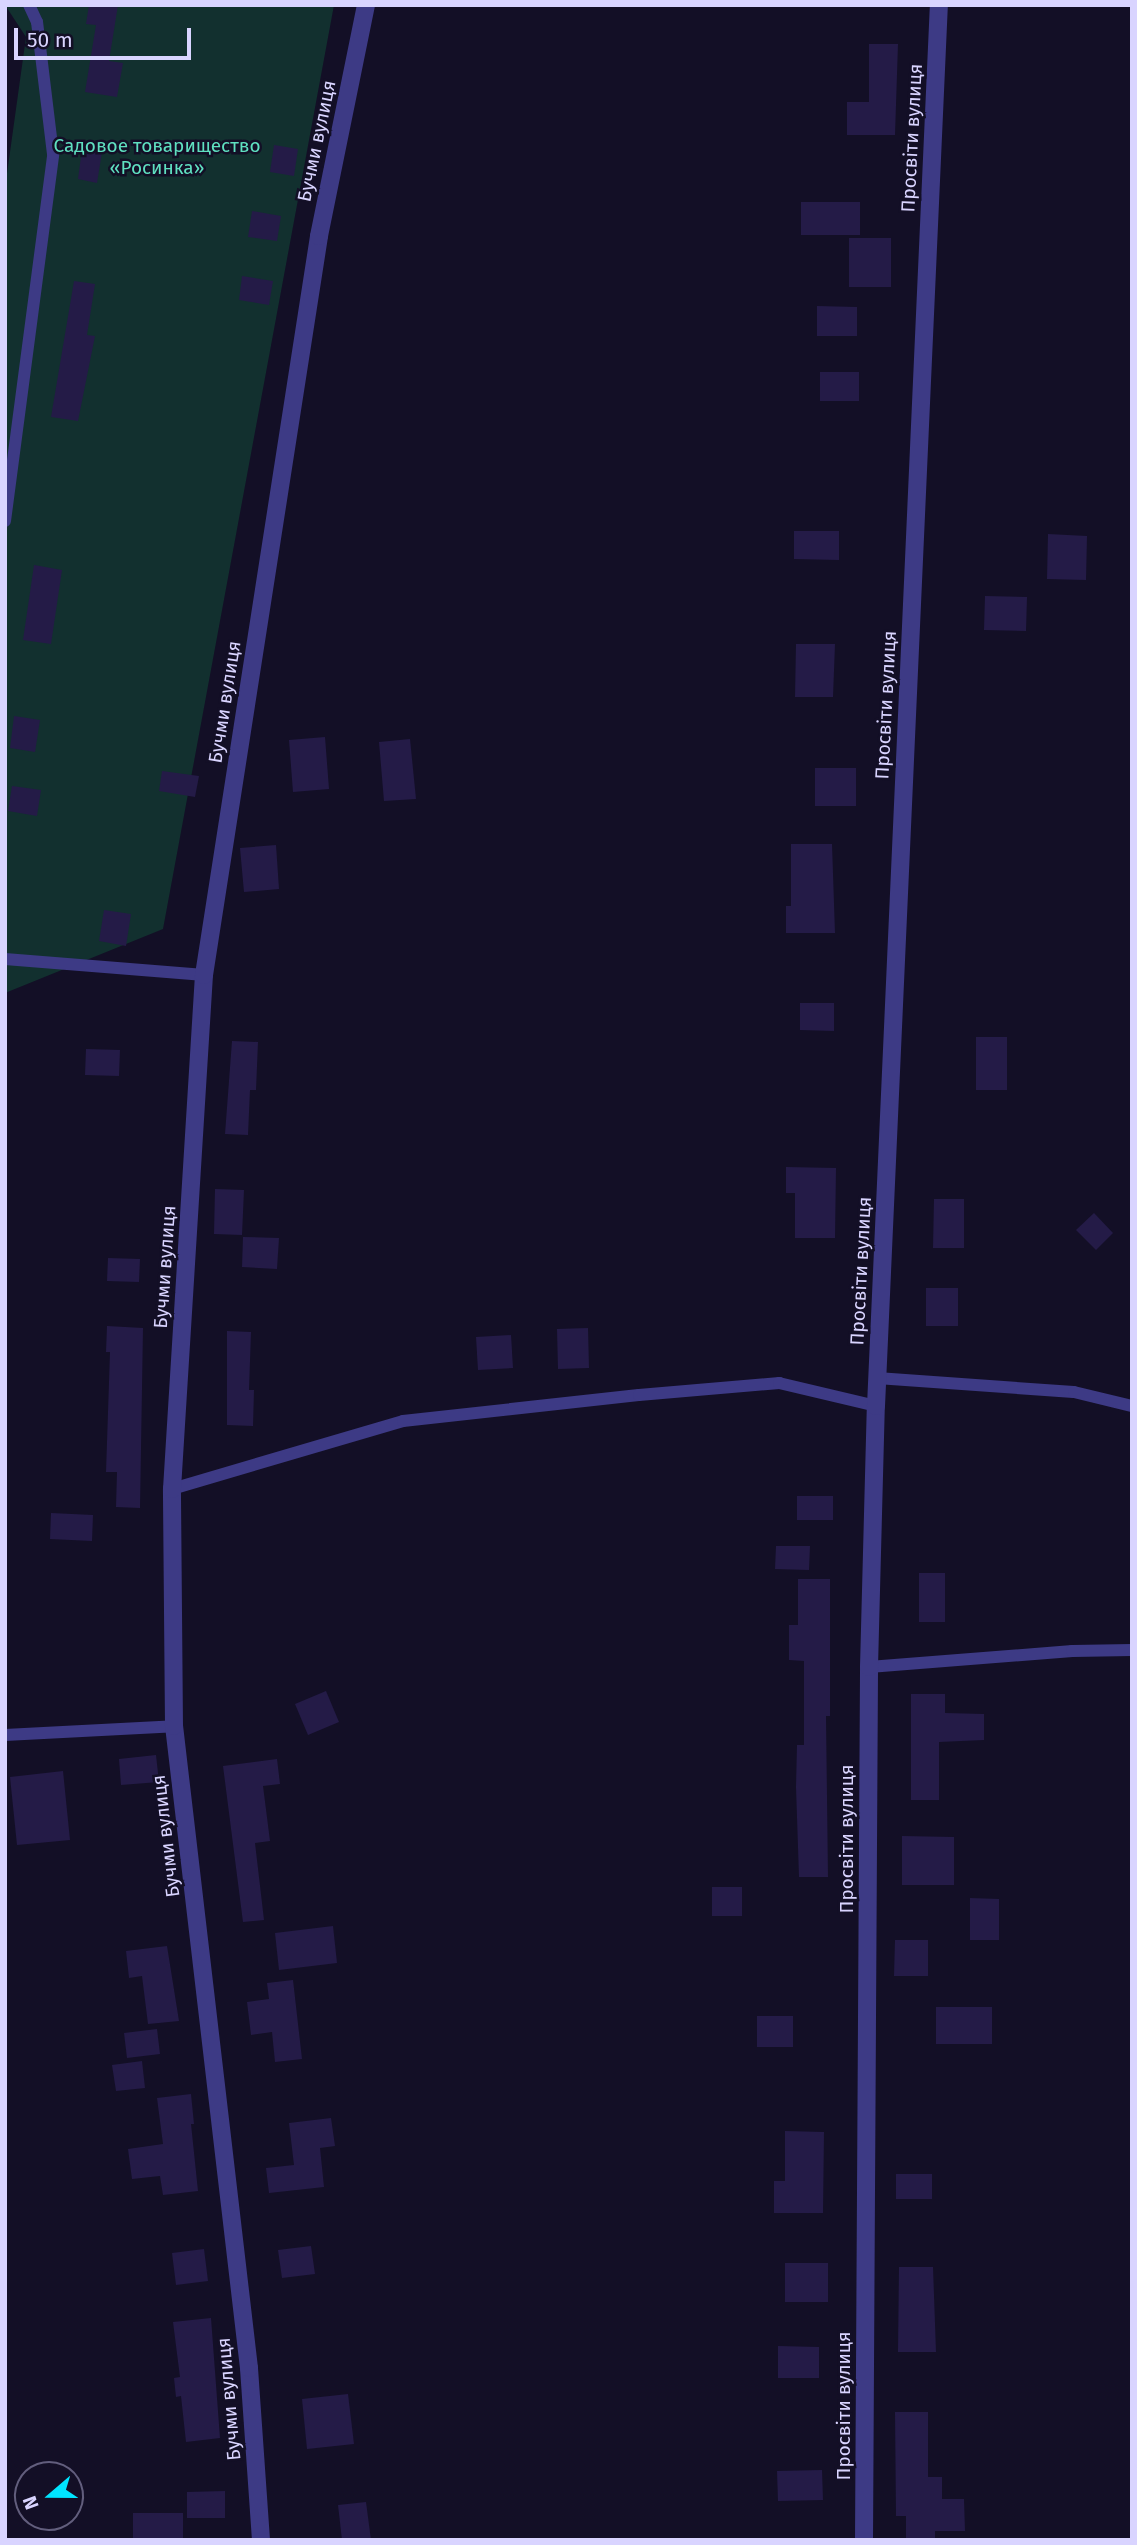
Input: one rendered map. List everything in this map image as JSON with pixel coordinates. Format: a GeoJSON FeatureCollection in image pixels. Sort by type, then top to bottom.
{"type":"FeatureCollection","features":[{"type":"Feature","properties":{"kind":"street","name":"Бучми вулиця"},"geometry":{"type":"LineString","coordinates":[[261,2540],[249,2368],[174,1726],[172,1489],[204,975],[319,236],[366,5]]}},
{"type":"Feature","properties":{"kind":"street","name":"Просвіти вулиця"},"geometry":{"type":"LineString","coordinates":[[864,2540],[869,1667],[876,1406],[939,5]]}},
{"type":"Feature","properties":{"kind":"lane"},"geometry":{"type":"LineString","coordinates":[[5,522],[53,154],[37,22],[29,5]]}},
{"type":"Feature","properties":{"kind":"lane"},"geometry":{"type":"LineString","coordinates":[[5,959],[204,975]]}},
{"type":"Feature","properties":{"kind":"lane"},"geometry":{"type":"LineString","coordinates":[[877,1378],[1074,1392],[1132,1406]]}},
{"type":"Feature","properties":{"kind":"lane"},"geometry":{"type":"LineString","coordinates":[[172,1489],[403,1422],[639,1395],[779,1383],[876,1406]]}},
{"type":"Feature","properties":{"kind":"lane"},"geometry":{"type":"LineString","coordinates":[[869,1667],[1072,1651],[1132,1650]]}},
{"type":"Feature","properties":{"kind":"lane"},"geometry":{"type":"LineString","coordinates":[[5,1735],[174,1726]]}},
{"type":"Feature","properties":{"kind":"green space","name":"Садовое товарищество «Росинка»"},"geometry":{"type":"Polygon","coordinates":[[[5,5],[334,5],[163,929],[5,993],[5,188],[26,37],[5,5]]]}},
{"type":"Feature","properties":{"kind":"building"},"geometry":{"type":"Polygon","coordinates":[[[89,5],[118,5],[109,61],[123,63],[117,97],[85,92],[96,25],[86,24],[89,5]]]}},
{"type":"Feature","properties":{"kind":"building"},"geometry":{"type":"Polygon","coordinates":[[[869,44],[898,44],[895,135],[847,135],[847,102],[869,102],[869,44]]]}},
{"type":"Feature","properties":{"kind":"building"},"geometry":{"type":"Polygon","coordinates":[[[274,145],[298,149],[294,176],[270,172],[274,145]]]}},
{"type":"Feature","properties":{"kind":"building"},"geometry":{"type":"Polygon","coordinates":[[[82,149],[102,152],[97,183],[78,179],[82,149]]]}},
{"type":"Feature","properties":{"kind":"building"},"geometry":{"type":"Polygon","coordinates":[[[801,202],[860,202],[860,235],[801,235],[801,202]]]}},
{"type":"Feature","properties":{"kind":"building"},"geometry":{"type":"Polygon","coordinates":[[[252,211],[281,216],[277,241],[248,237],[252,211]]]}},
{"type":"Feature","properties":{"kind":"building"},"geometry":{"type":"Polygon","coordinates":[[[849,238],[891,238],[891,287],[849,287],[849,238]]]}},
{"type":"Feature","properties":{"kind":"building"},"geometry":{"type":"Polygon","coordinates":[[[242,276],[273,281],[269,305],[239,300],[242,276]]]}},
{"type":"Feature","properties":{"kind":"building"},"geometry":{"type":"Polygon","coordinates":[[[74,281],[95,284],[87,335],[95,336],[78,421],[51,417],[74,281]]]}},
{"type":"Feature","properties":{"kind":"building"},"geometry":{"type":"Polygon","coordinates":[[[817,306],[857,307],[857,336],[817,336],[817,306]]]}},
{"type":"Feature","properties":{"kind":"building"},"geometry":{"type":"Polygon","coordinates":[[[820,372],[859,372],[859,401],[820,401],[820,372]]]}},
{"type":"Feature","properties":{"kind":"building"},"geometry":{"type":"Polygon","coordinates":[[[794,531],[839,531],[839,560],[794,559],[794,531]]]}},
{"type":"Feature","properties":{"kind":"building"},"geometry":{"type":"Polygon","coordinates":[[[1048,534],[1087,536],[1086,580],[1047,579],[1048,534]]]}},
{"type":"Feature","properties":{"kind":"building"},"geometry":{"type":"Polygon","coordinates":[[[34,565],[62,570],[51,644],[23,640],[34,565]]]}},
{"type":"Feature","properties":{"kind":"building"},"geometry":{"type":"Polygon","coordinates":[[[985,596],[1027,597],[1026,631],[984,630],[985,596]]]}},
{"type":"Feature","properties":{"kind":"building"},"geometry":{"type":"Polygon","coordinates":[[[796,644],[835,644],[833,697],[795,697],[796,644]]]}},
{"type":"Feature","properties":{"kind":"building"},"geometry":{"type":"Polygon","coordinates":[[[14,716],[40,720],[35,752],[10,748],[14,716]]]}},
{"type":"Feature","properties":{"kind":"building"},"geometry":{"type":"Polygon","coordinates":[[[325,737],[329,789],[293,792],[289,740],[325,737]]]}},
{"type":"Feature","properties":{"kind":"building"},"geometry":{"type":"Polygon","coordinates":[[[410,739],[416,799],[384,801],[379,742],[410,739]]]}},
{"type":"Feature","properties":{"kind":"building"},"geometry":{"type":"Polygon","coordinates":[[[815,768],[856,768],[856,806],[815,806],[815,768]]]}},
{"type":"Feature","properties":{"kind":"building"},"geometry":{"type":"Polygon","coordinates":[[[162,771],[199,776],[195,797],[159,791],[162,771]]]}},
{"type":"Feature","properties":{"kind":"building"},"geometry":{"type":"Polygon","coordinates":[[[12,786],[41,790],[37,816],[8,811],[12,786]]]}},
{"type":"Feature","properties":{"kind":"building"},"geometry":{"type":"Polygon","coordinates":[[[791,844],[832,844],[835,933],[786,933],[786,906],[791,906],[791,844]]]}},
{"type":"Feature","properties":{"kind":"building"},"geometry":{"type":"Polygon","coordinates":[[[276,845],[279,889],[244,892],[240,848],[276,845]]]}},
{"type":"Feature","properties":{"kind":"building"},"geometry":{"type":"Polygon","coordinates":[[[104,910],[131,914],[126,946],[99,941],[104,910]]]}},
{"type":"Feature","properties":{"kind":"building"},"geometry":{"type":"Polygon","coordinates":[[[800,1003],[834,1003],[834,1031],[800,1030],[800,1003]]]}},
{"type":"Feature","properties":{"kind":"building"},"geometry":{"type":"Polygon","coordinates":[[[976,1037],[1007,1037],[1007,1090],[976,1090],[976,1037]]]}},
{"type":"Feature","properties":{"kind":"building"},"geometry":{"type":"Polygon","coordinates":[[[232,1041],[258,1042],[256,1090],[250,1090],[248,1135],[225,1134],[232,1041]]]}},
{"type":"Feature","properties":{"kind":"building"},"geometry":{"type":"Polygon","coordinates":[[[86,1049],[120,1050],[119,1076],[85,1075],[86,1049]]]}},
{"type":"Feature","properties":{"kind":"building"},"geometry":{"type":"Polygon","coordinates":[[[786,1167],[836,1168],[835,1238],[795,1238],[795,1193],[786,1193],[786,1167]]]}},
{"type":"Feature","properties":{"kind":"building"},"geometry":{"type":"Polygon","coordinates":[[[215,1189],[244,1190],[242,1235],[214,1234],[215,1189]]]}},
{"type":"Feature","properties":{"kind":"building"},"geometry":{"type":"Polygon","coordinates":[[[934,1199],[964,1199],[964,1248],[933,1248],[934,1199]]]}},
{"type":"Feature","properties":{"kind":"building"},"geometry":{"type":"Polygon","coordinates":[[[1094,1213],[1113,1233],[1096,1250],[1076,1230],[1094,1213]]]}},
{"type":"Feature","properties":{"kind":"building"},"geometry":{"type":"Polygon","coordinates":[[[243,1237],[279,1238],[277,1269],[242,1267],[243,1237]]]}},
{"type":"Feature","properties":{"kind":"building"},"geometry":{"type":"Polygon","coordinates":[[[108,1258],[140,1259],[139,1282],[107,1281],[108,1258]]]}},
{"type":"Feature","properties":{"kind":"building"},"geometry":{"type":"Polygon","coordinates":[[[926,1288],[958,1288],[958,1326],[926,1326],[926,1288]]]}},
{"type":"Feature","properties":{"kind":"building"},"geometry":{"type":"Polygon","coordinates":[[[107,1326],[143,1328],[140,1508],[116,1507],[117,1472],[106,1472],[110,1352],[106,1352],[107,1326]]]}},
{"type":"Feature","properties":{"kind":"building"},"geometry":{"type":"Polygon","coordinates":[[[588,1328],[589,1368],[558,1369],[557,1329],[588,1328]]]}},
{"type":"Feature","properties":{"kind":"building"},"geometry":{"type":"Polygon","coordinates":[[[227,1331],[251,1332],[249,1390],[254,1390],[253,1426],[227,1425],[227,1331]]]}},
{"type":"Feature","properties":{"kind":"building"},"geometry":{"type":"Polygon","coordinates":[[[511,1335],[513,1368],[478,1370],[476,1337],[511,1335]]]}},
{"type":"Feature","properties":{"kind":"building"},"geometry":{"type":"Polygon","coordinates":[[[797,1496],[833,1496],[833,1520],[797,1520],[797,1496]]]}},
{"type":"Feature","properties":{"kind":"building"},"geometry":{"type":"Polygon","coordinates":[[[51,1513],[93,1515],[92,1541],[50,1539],[51,1513]]]}},
{"type":"Feature","properties":{"kind":"building"},"geometry":{"type":"Polygon","coordinates":[[[776,1546],[810,1546],[809,1570],[775,1569],[776,1546]]]}},
{"type":"Feature","properties":{"kind":"building"},"geometry":{"type":"Polygon","coordinates":[[[919,1573],[945,1573],[945,1622],[919,1622],[919,1573]]]}},
{"type":"Feature","properties":{"kind":"building"},"geometry":{"type":"Polygon","coordinates":[[[798,1579],[830,1579],[830,1716],[826,1716],[828,1877],[799,1877],[796,1787],[797,1745],[804,1745],[804,1661],[789,1660],[789,1625],[798,1625],[798,1579]]]}},
{"type":"Feature","properties":{"kind":"building"},"geometry":{"type":"Polygon","coordinates":[[[326,1691],[339,1722],[308,1735],[295,1704],[326,1691]]]}},
{"type":"Feature","properties":{"kind":"building"},"geometry":{"type":"Polygon","coordinates":[[[911,1694],[945,1694],[945,1713],[984,1714],[984,1740],[939,1742],[939,1800],[911,1800],[911,1694]]]}},
{"type":"Feature","properties":{"kind":"building"},"geometry":{"type":"Polygon","coordinates":[[[156,1755],[159,1782],[121,1785],[119,1759],[156,1755]]]}},
{"type":"Feature","properties":{"kind":"building"},"geometry":{"type":"Polygon","coordinates":[[[277,1759],[280,1784],[263,1786],[270,1841],[255,1843],[264,1920],[243,1922],[223,1766],[277,1759]]]}},
{"type":"Feature","properties":{"kind":"building"},"geometry":{"type":"Polygon","coordinates":[[[63,1771],[70,1840],[17,1845],[10,1777],[63,1771]]]}},
{"type":"Feature","properties":{"kind":"building"},"geometry":{"type":"Polygon","coordinates":[[[902,1836],[954,1837],[954,1885],[902,1885],[902,1836]]]}},
{"type":"Feature","properties":{"kind":"building"},"geometry":{"type":"Polygon","coordinates":[[[712,1887],[742,1887],[742,1916],[712,1916],[712,1887]]]}},
{"type":"Feature","properties":{"kind":"building"},"geometry":{"type":"Polygon","coordinates":[[[970,1898],[999,1899],[999,1940],[970,1940],[970,1898]]]}},
{"type":"Feature","properties":{"kind":"building"},"geometry":{"type":"Polygon","coordinates":[[[333,1926],[337,1963],[279,1970],[275,1933],[333,1926]]]}},
{"type":"Feature","properties":{"kind":"building"},"geometry":{"type":"Polygon","coordinates":[[[895,1940],[928,1940],[928,1976],[894,1976],[895,1940]]]}},
{"type":"Feature","properties":{"kind":"building"},"geometry":{"type":"Polygon","coordinates":[[[167,1946],[179,2021],[148,2024],[142,1976],[129,1978],[126,1951],[167,1946]]]}},
{"type":"Feature","properties":{"kind":"building"},"geometry":{"type":"Polygon","coordinates":[[[293,1980],[302,2059],[275,2062],[272,2032],[251,2035],[247,2002],[269,1999],[267,1983],[293,1980]]]}},
{"type":"Feature","properties":{"kind":"building"},"geometry":{"type":"Polygon","coordinates":[[[936,2007],[992,2007],[992,2044],[936,2044],[936,2007]]]}},
{"type":"Feature","properties":{"kind":"building"},"geometry":{"type":"Polygon","coordinates":[[[757,2016],[793,2016],[793,2047],[757,2047],[757,2016]]]}},
{"type":"Feature","properties":{"kind":"building"},"geometry":{"type":"Polygon","coordinates":[[[157,2029],[160,2054],[127,2058],[124,2033],[157,2029]]]}},
{"type":"Feature","properties":{"kind":"building"},"geometry":{"type":"Polygon","coordinates":[[[142,2061],[145,2088],[116,2091],[112,2065],[142,2061]]]}},
{"type":"Feature","properties":{"kind":"building"},"geometry":{"type":"Polygon","coordinates":[[[191,2094],[194,2124],[191,2124],[198,2191],[163,2195],[160,2176],[132,2179],[128,2149],[163,2144],[157,2098],[191,2094]]]}},
{"type":"Feature","properties":{"kind":"building"},"geometry":{"type":"Polygon","coordinates":[[[331,2118],[335,2146],[320,2148],[324,2187],[269,2193],[266,2168],[294,2165],[289,2123],[331,2118]]]}},
{"type":"Feature","properties":{"kind":"building"},"geometry":{"type":"Polygon","coordinates":[[[785,2131],[824,2132],[823,2213],[774,2213],[774,2181],[785,2181],[785,2131]]]}},
{"type":"Feature","properties":{"kind":"building"},"geometry":{"type":"Polygon","coordinates":[[[896,2174],[932,2174],[932,2199],[896,2199],[896,2174]]]}},
{"type":"Feature","properties":{"kind":"building"},"geometry":{"type":"Polygon","coordinates":[[[311,2246],[315,2274],[282,2278],[278,2250],[311,2246]]]}},
{"type":"Feature","properties":{"kind":"building"},"geometry":{"type":"Polygon","coordinates":[[[204,2249],[208,2281],[176,2285],[172,2253],[204,2249]]]}},
{"type":"Feature","properties":{"kind":"building"},"geometry":{"type":"Polygon","coordinates":[[[785,2263],[828,2263],[828,2302],[785,2302],[785,2263]]]}},
{"type":"Feature","properties":{"kind":"building"},"geometry":{"type":"Polygon","coordinates":[[[899,2267],[933,2267],[936,2352],[898,2352],[899,2267]]]}},
{"type":"Feature","properties":{"kind":"building"},"geometry":{"type":"Polygon","coordinates":[[[211,2318],[220,2438],[186,2442],[181,2396],[176,2397],[174,2378],[180,2377],[173,2322],[211,2318]]]}},
{"type":"Feature","properties":{"kind":"building"},"geometry":{"type":"Polygon","coordinates":[[[778,2346],[819,2347],[819,2378],[778,2378],[778,2346]]]}},
{"type":"Feature","properties":{"kind":"building"},"geometry":{"type":"Polygon","coordinates":[[[348,2394],[354,2444],[307,2449],[302,2399],[348,2394]]]}},
{"type":"Feature","properties":{"kind":"building"},"geometry":{"type":"Polygon","coordinates":[[[895,2412],[928,2412],[928,2477],[942,2477],[942,2499],[964,2499],[965,2531],[935,2531],[935,2540],[906,2540],[906,2516],[896,2516],[895,2412]]]}},
{"type":"Feature","properties":{"kind":"building"},"geometry":{"type":"Polygon","coordinates":[[[822,2470],[823,2500],[778,2501],[777,2471],[822,2470]]]}},
{"type":"Feature","properties":{"kind":"building"},"geometry":{"type":"Polygon","coordinates":[[[225,2491],[225,2518],[187,2518],[187,2492],[225,2491]]]}},
{"type":"Feature","properties":{"kind":"building"},"geometry":{"type":"Polygon","coordinates":[[[366,2502],[371,2540],[342,2540],[338,2505],[366,2502]]]}},
{"type":"Feature","properties":{"kind":"building"},"geometry":{"type":"Polygon","coordinates":[[[133,2513],[183,2513],[183,2540],[133,2540],[133,2513]]]}}]}
